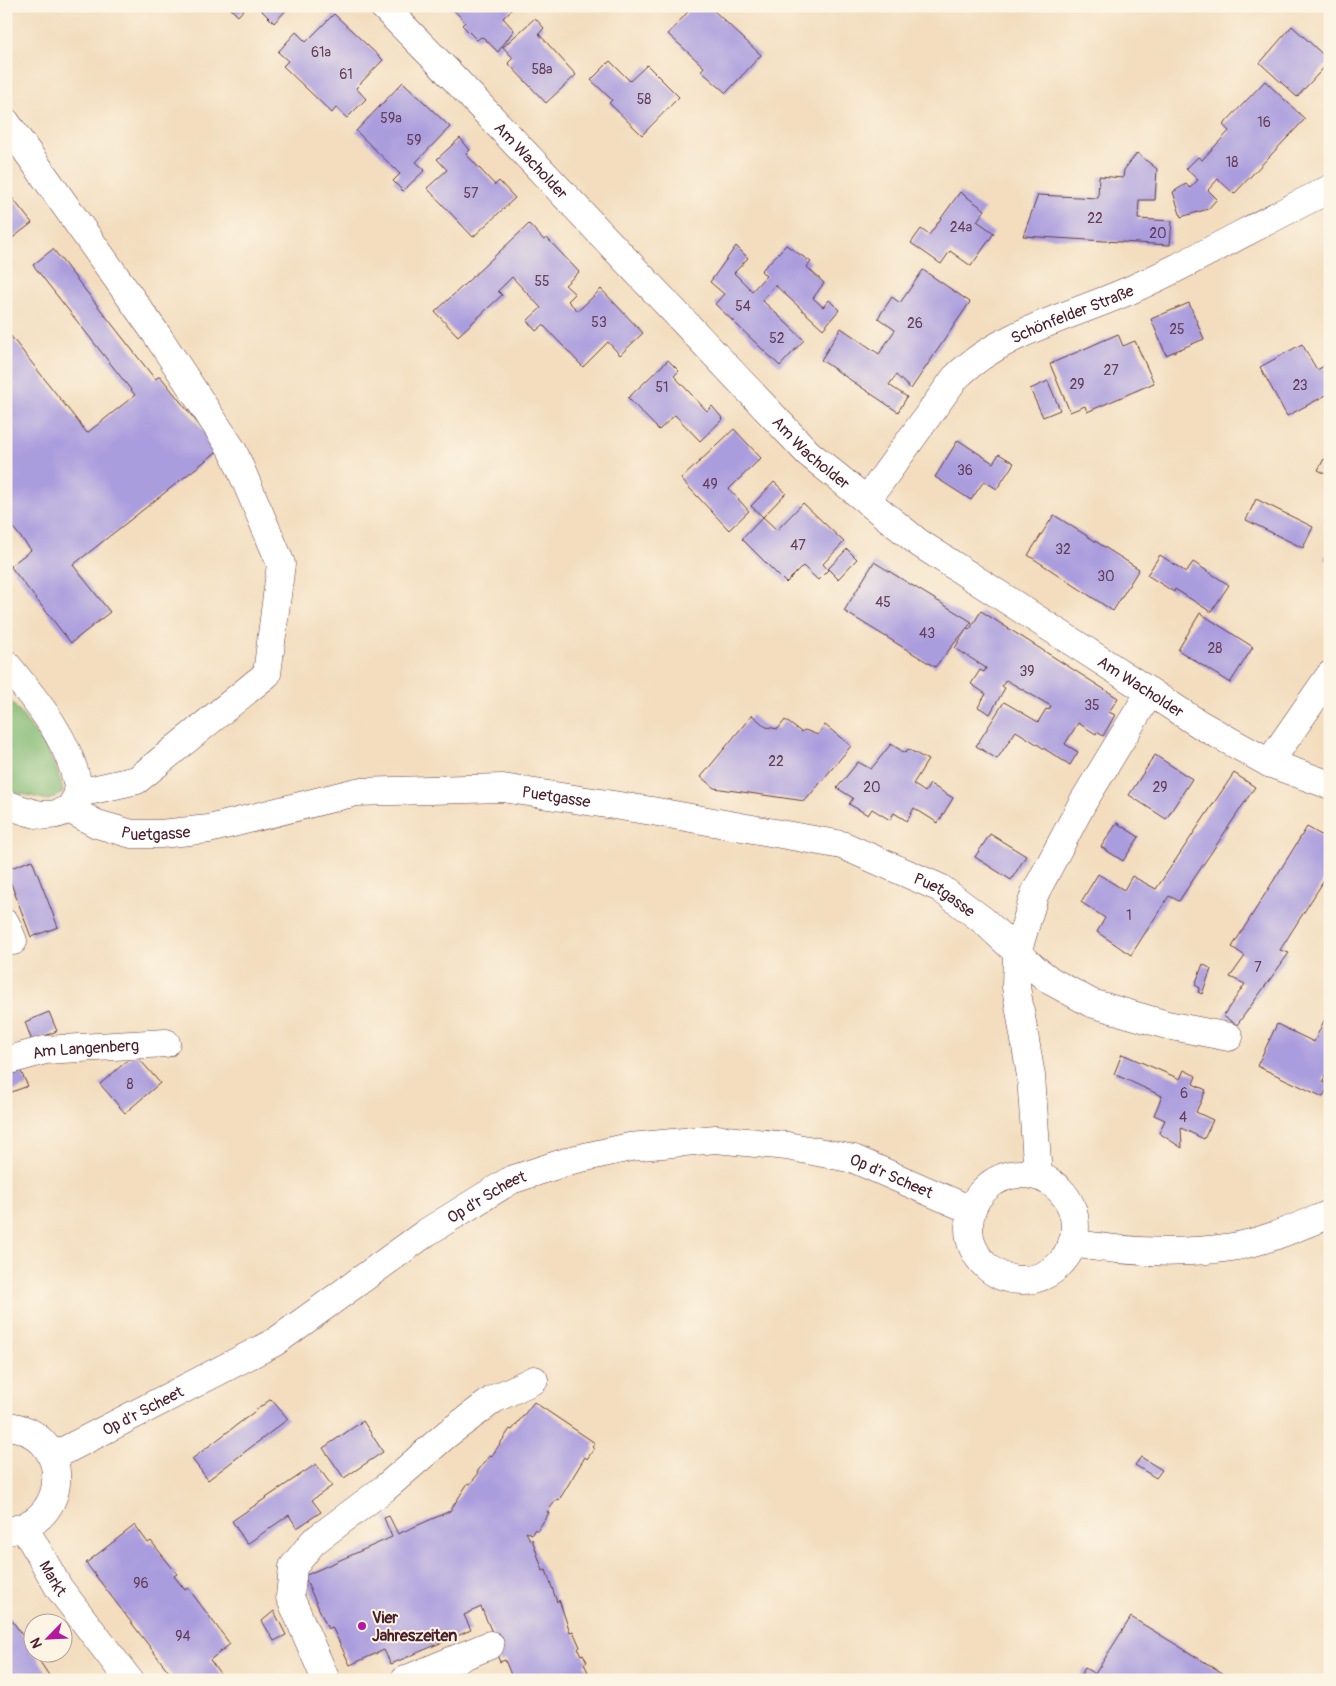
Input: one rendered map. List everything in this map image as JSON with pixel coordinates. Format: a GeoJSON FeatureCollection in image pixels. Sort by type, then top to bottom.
{"type":"FeatureCollection","features":[{"type":"Feature","properties":{"kind":"street","name":"Am Wacholder"},"geometry":{"type":"LineString","coordinates":[[383,6],[452,76],[808,453],[919,543],[1201,725],[1269,763],[1330,785]]}},
{"type":"Feature","properties":{"kind":"street"},"geometry":{"type":"LineString","coordinates":[[6,122],[156,335],[233,451],[281,564],[267,674],[137,780],[74,801],[54,815],[33,814],[6,804]]}},
{"type":"Feature","properties":{"kind":"street","name":"Schönfelder Straße"},"geometry":{"type":"LineString","coordinates":[[867,500],[955,378],[972,362],[1015,338],[1136,288],[1215,250],[1330,189]]}},
{"type":"Feature","properties":{"kind":"street"},"geometry":{"type":"LineString","coordinates":[[6,664],[64,743],[76,774],[74,801]]}},
{"type":"Feature","properties":{"kind":"street"},"geometry":{"type":"LineString","coordinates":[[1269,763],[1330,675]]}},
{"type":"Feature","properties":{"kind":"street"},"geometry":{"type":"LineString","coordinates":[[1038,1176],[1031,1076],[1020,1021],[1016,987],[1017,953],[1035,893],[1083,802],[1150,692]]}},
{"type":"Feature","properties":{"kind":"street","name":"Puetgasse"},"geometry":{"type":"LineString","coordinates":[[74,801],[97,824],[132,834],[160,834],[209,829],[356,792],[513,789],[652,811],[842,845],[940,888],[984,921],[1017,953],[1051,981],[1092,1003],[1167,1025],[1230,1037]]}},
{"type":"Feature","properties":{"kind":"street","name":"Am Langenberg"},"geometry":{"type":"LineString","coordinates":[[6,1061],[45,1050],[166,1043]]}},
{"type":"Feature","properties":{"kind":"street","name":"Op d’r Scheet"},"geometry":{"type":"LineString","coordinates":[[52,1457],[276,1342],[427,1232],[511,1180],[572,1160],[630,1147],[716,1139],[787,1146],[854,1160],[971,1210]]}},
{"type":"Feature","properties":{"kind":"street"},"geometry":{"type":"LineString","coordinates":[[1010,1175],[1038,1176],[1061,1191],[1069,1202],[1074,1216],[1075,1230],[1072,1243],[1066,1257],[1056,1268],[1029,1280],[1014,1279],[997,1273],[983,1262],[973,1247],[969,1229],[971,1210],[986,1188],[997,1180],[1010,1175]]}},
{"type":"Feature","properties":{"kind":"street"},"geometry":{"type":"LineString","coordinates":[[1072,1243],[1114,1250],[1183,1250],[1233,1247],[1296,1228],[1330,1214]]}},
{"type":"Feature","properties":{"kind":"street"},"geometry":{"type":"LineString","coordinates":[[326,1680],[290,1597],[293,1567],[314,1542],[384,1488],[447,1434],[494,1399],[534,1380]]}},
{"type":"Feature","properties":{"kind":"street"},"geometry":{"type":"LineString","coordinates":[[6,1426],[19,1428],[33,1434],[44,1444],[52,1457],[57,1482],[53,1498],[44,1513],[15,1529]]}},
{"type":"Feature","properties":{"kind":"street","name":"Markt"},"geometry":{"type":"LineString","coordinates":[[15,1529],[124,1678]]}},
{"type":"Feature","properties":{"kind":"street"},"geometry":{"type":"LineString","coordinates":[[405,1680],[490,1645]]}},
{"type":"Feature","properties":{"kind":"green space"},"geometry":{"type":"Polygon","coordinates":[[[6,695],[33,729],[48,753],[60,779],[63,793],[48,800],[18,793],[6,788],[6,695]]]}},
{"type":"Feature","properties":{"kind":"building"},"geometry":{"type":"Polygon","coordinates":[[[228,6],[247,6],[238,16],[228,6]]]}},
{"type":"Feature","properties":{"kind":"building"},"geometry":{"type":"Polygon","coordinates":[[[257,6],[290,6],[274,23],[257,6]]]}},
{"type":"Feature","properties":{"kind":"building"},"geometry":{"type":"Polygon","coordinates":[[[450,6],[515,6],[503,18],[514,30],[498,52],[484,38],[481,37],[477,40],[462,25],[465,22],[450,6]]]}},
{"type":"Feature","properties":{"kind":"building"},"geometry":{"type":"Polygon","coordinates":[[[693,6],[709,6],[761,55],[726,93],[701,71],[704,67],[668,34],[693,6]]]}},
{"type":"Feature","properties":{"kind":"building"},"geometry":{"type":"Polygon","coordinates":[[[334,14],[383,60],[356,88],[366,99],[347,118],[336,108],[332,113],[283,66],[288,61],[278,52],[296,32],[306,42],[334,14]]]}},
{"type":"Feature","properties":{"kind":"building"},"geometry":{"type":"Polygon","coordinates":[[[535,18],[544,28],[539,34],[576,75],[546,103],[508,63],[513,58],[503,47],[535,18]]]}},
{"type":"Feature","properties":{"kind":"building"},"geometry":{"type":"Polygon","coordinates":[[[1292,26],[1330,61],[1297,97],[1260,63],[1292,26]]]}},
{"type":"Feature","properties":{"kind":"building"},"geometry":{"type":"Polygon","coordinates":[[[610,61],[630,81],[647,65],[679,97],[642,135],[609,103],[612,100],[591,80],[610,61]]]}},
{"type":"Feature","properties":{"kind":"building"},"geometry":{"type":"Polygon","coordinates":[[[1265,81],[1305,119],[1234,194],[1218,179],[1208,190],[1217,199],[1208,209],[1181,217],[1173,192],[1186,184],[1190,188],[1198,180],[1186,169],[1198,157],[1202,160],[1229,131],[1223,125],[1265,81]]]}},
{"type":"Feature","properties":{"kind":"building"},"geometry":{"type":"Polygon","coordinates":[[[403,82],[450,127],[416,162],[425,170],[403,191],[393,181],[400,174],[356,131],[403,82]]]}},
{"type":"Feature","properties":{"kind":"building"},"geometry":{"type":"Polygon","coordinates":[[[460,138],[470,150],[466,154],[495,185],[499,181],[515,198],[473,237],[427,188],[447,170],[437,159],[460,138]]]}},
{"type":"Feature","properties":{"kind":"building"},"geometry":{"type":"Polygon","coordinates":[[[1137,153],[1157,169],[1155,200],[1139,200],[1138,219],[1172,221],[1170,245],[1023,236],[1038,195],[1098,198],[1099,176],[1123,178],[1124,170],[1137,153]]]}},
{"type":"Feature","properties":{"kind":"building"},"geometry":{"type":"Polygon","coordinates":[[[6,190],[32,223],[6,243],[6,190]]]}},
{"type":"Feature","properties":{"kind":"building"},"geometry":{"type":"Polygon","coordinates":[[[960,192],[985,210],[977,221],[994,233],[971,266],[950,251],[941,264],[911,243],[921,229],[929,235],[960,192]]]}},
{"type":"Feature","properties":{"kind":"building"},"geometry":{"type":"Polygon","coordinates":[[[529,224],[544,240],[547,238],[579,272],[565,285],[575,294],[568,301],[578,311],[601,289],[643,333],[620,355],[608,342],[583,367],[543,325],[536,331],[527,321],[541,308],[512,277],[498,291],[502,295],[458,336],[435,312],[529,224]]]}},
{"type":"Feature","properties":{"kind":"building"},"geometry":{"type":"Polygon","coordinates":[[[786,245],[811,262],[807,267],[824,283],[813,298],[823,307],[829,300],[839,310],[823,329],[775,285],[762,300],[804,340],[780,366],[715,304],[724,294],[710,282],[736,246],[748,258],[734,273],[752,291],[766,276],[761,271],[786,245]]]}},
{"type":"Feature","properties":{"kind":"building"},"geometry":{"type":"Polygon","coordinates":[[[53,249],[155,379],[160,376],[219,450],[73,565],[110,612],[71,643],[10,566],[31,550],[6,519],[6,330],[87,433],[135,395],[33,265],[53,249]]]}},
{"type":"Feature","properties":{"kind":"building"},"geometry":{"type":"Polygon","coordinates":[[[923,270],[970,302],[911,389],[896,375],[889,385],[907,397],[898,412],[821,360],[841,328],[879,354],[895,330],[878,318],[892,297],[900,303],[923,270]]]}},
{"type":"Feature","properties":{"kind":"building"},"geometry":{"type":"Polygon","coordinates":[[[1189,303],[1204,339],[1166,355],[1151,319],[1189,303]]]}},
{"type":"Feature","properties":{"kind":"building"},"geometry":{"type":"Polygon","coordinates":[[[1118,334],[1123,346],[1135,341],[1154,383],[1087,412],[1085,406],[1070,412],[1050,364],[1118,334]]]}},
{"type":"Feature","properties":{"kind":"building"},"geometry":{"type":"Polygon","coordinates":[[[1302,344],[1317,370],[1324,366],[1330,377],[1330,393],[1287,416],[1260,367],[1302,344]]]}},
{"type":"Feature","properties":{"kind":"building"},"geometry":{"type":"Polygon","coordinates":[[[668,360],[679,371],[674,376],[707,411],[712,406],[723,419],[700,441],[675,415],[659,430],[628,398],[668,360]]]}},
{"type":"Feature","properties":{"kind":"building"},"geometry":{"type":"Polygon","coordinates":[[[1048,381],[1060,410],[1043,417],[1030,389],[1048,381]]]}},
{"type":"Feature","properties":{"kind":"building"},"geometry":{"type":"Polygon","coordinates":[[[734,429],[761,458],[729,489],[749,511],[729,530],[681,479],[734,429]]]}},
{"type":"Feature","properties":{"kind":"building"},"geometry":{"type":"Polygon","coordinates":[[[958,440],[993,463],[999,454],[1014,463],[997,489],[984,481],[971,500],[935,477],[958,440]]]}},
{"type":"Feature","properties":{"kind":"building"},"geometry":{"type":"Polygon","coordinates":[[[1324,459],[1330,462],[1330,476],[1318,470],[1324,459]]]}},
{"type":"Feature","properties":{"kind":"building"},"geometry":{"type":"Polygon","coordinates":[[[774,482],[786,493],[763,517],[751,506],[774,482]]]}},
{"type":"Feature","properties":{"kind":"building"},"geometry":{"type":"Polygon","coordinates":[[[1256,499],[1313,527],[1303,548],[1246,520],[1256,499]]]}},
{"type":"Feature","properties":{"kind":"building"},"geometry":{"type":"Polygon","coordinates":[[[803,503],[844,542],[823,564],[828,570],[818,580],[803,566],[786,583],[742,539],[763,517],[777,530],[803,503]]]}},
{"type":"Feature","properties":{"kind":"building"},"geometry":{"type":"Polygon","coordinates":[[[1054,515],[1139,569],[1113,611],[1028,555],[1054,515]]]}},
{"type":"Feature","properties":{"kind":"building"},"geometry":{"type":"Polygon","coordinates":[[[847,549],[857,559],[838,579],[828,569],[847,549]]]}},
{"type":"Feature","properties":{"kind":"building"},"geometry":{"type":"Polygon","coordinates":[[[1330,550],[1330,562],[1324,559],[1330,550]]]}},
{"type":"Feature","properties":{"kind":"building"},"geometry":{"type":"Polygon","coordinates":[[[1160,555],[1186,572],[1193,562],[1229,585],[1211,612],[1175,589],[1174,592],[1147,575],[1160,555]]]}},
{"type":"Feature","properties":{"kind":"building"},"geometry":{"type":"Polygon","coordinates":[[[874,562],[972,622],[935,667],[844,611],[874,562]]]}},
{"type":"Feature","properties":{"kind":"building"},"geometry":{"type":"Polygon","coordinates":[[[981,611],[1118,698],[1109,712],[1115,715],[1103,736],[1078,723],[1065,744],[1078,752],[1070,765],[1016,731],[997,759],[976,746],[1004,702],[1038,722],[1046,709],[1049,710],[1051,706],[1006,680],[1002,686],[1005,688],[990,714],[978,707],[986,694],[971,684],[980,670],[984,672],[986,668],[955,648],[967,628],[970,629],[981,611]]]}},
{"type":"Feature","properties":{"kind":"building"},"geometry":{"type":"Polygon","coordinates":[[[1200,613],[1253,647],[1230,683],[1178,650],[1200,613]]]}},
{"type":"Feature","properties":{"kind":"building"},"geometry":{"type":"Polygon","coordinates":[[[752,715],[766,727],[778,729],[785,720],[801,732],[805,730],[818,735],[825,725],[851,746],[805,801],[714,788],[701,777],[752,715]]]}},
{"type":"Feature","properties":{"kind":"building"},"geometry":{"type":"Polygon","coordinates":[[[891,744],[905,753],[908,749],[928,760],[913,784],[925,792],[930,784],[953,798],[938,823],[914,808],[907,821],[894,813],[890,820],[872,809],[868,815],[849,804],[853,798],[837,788],[858,762],[871,769],[891,744]]]}},
{"type":"Feature","properties":{"kind":"building"},"geometry":{"type":"Polygon","coordinates":[[[1155,755],[1192,779],[1166,819],[1129,795],[1155,755]]]}},
{"type":"Feature","properties":{"kind":"building"},"geometry":{"type":"Polygon","coordinates":[[[1234,773],[1255,787],[1179,901],[1169,896],[1131,955],[1097,932],[1105,918],[1081,902],[1098,874],[1124,890],[1132,876],[1156,889],[1234,773]]]}},
{"type":"Feature","properties":{"kind":"building"},"geometry":{"type":"Polygon","coordinates":[[[1117,823],[1139,837],[1123,861],[1101,847],[1117,823]]]}},
{"type":"Feature","properties":{"kind":"building"},"geometry":{"type":"Polygon","coordinates":[[[1307,827],[1330,840],[1330,871],[1280,950],[1289,953],[1237,1025],[1223,1016],[1245,984],[1230,977],[1245,956],[1232,947],[1307,827]]]}},
{"type":"Feature","properties":{"kind":"building"},"geometry":{"type":"Polygon","coordinates":[[[990,834],[1026,856],[1011,880],[975,857],[990,834]]]}},
{"type":"Feature","properties":{"kind":"building"},"geometry":{"type":"Polygon","coordinates":[[[32,860],[58,927],[31,937],[6,870],[32,860]]]}},
{"type":"Feature","properties":{"kind":"building"},"geometry":{"type":"Polygon","coordinates":[[[1203,964],[1211,969],[1202,994],[1198,992],[1200,988],[1195,985],[1203,964]]]}},
{"type":"Feature","properties":{"kind":"building"},"geometry":{"type":"Polygon","coordinates":[[[1330,1008],[1330,1078],[1325,1076],[1323,1082],[1329,1085],[1323,1097],[1257,1066],[1277,1024],[1314,1042],[1330,1008]]]}},
{"type":"Feature","properties":{"kind":"building"},"geometry":{"type":"Polygon","coordinates":[[[49,1012],[57,1031],[32,1041],[25,1022],[49,1012]]]}},
{"type":"Feature","properties":{"kind":"building"},"geometry":{"type":"Polygon","coordinates":[[[135,1054],[160,1083],[125,1113],[100,1084],[135,1054]]]}},
{"type":"Feature","properties":{"kind":"building"},"geometry":{"type":"Polygon","coordinates":[[[1122,1054],[1180,1079],[1184,1070],[1196,1076],[1193,1084],[1206,1090],[1196,1112],[1213,1120],[1204,1139],[1181,1128],[1182,1148],[1159,1133],[1165,1120],[1154,1115],[1162,1096],[1114,1074],[1122,1054]]]}},
{"type":"Feature","properties":{"kind":"building"},"geometry":{"type":"Polygon","coordinates":[[[20,1070],[28,1086],[6,1094],[6,1075],[20,1070]]]}},
{"type":"Feature","properties":{"kind":"building"},"geometry":{"type":"Polygon","coordinates":[[[271,1399],[288,1419],[208,1480],[192,1459],[271,1399]]]}},
{"type":"Feature","properties":{"kind":"building"},"geometry":{"type":"Polygon","coordinates":[[[534,1402],[595,1443],[592,1447],[594,1449],[587,1459],[585,1457],[559,1500],[557,1499],[547,1512],[549,1513],[537,1531],[535,1529],[532,1534],[526,1532],[530,1540],[532,1539],[543,1571],[546,1570],[570,1632],[573,1631],[580,1647],[578,1649],[587,1662],[584,1664],[588,1672],[571,1680],[513,1680],[505,1660],[500,1662],[494,1648],[498,1646],[481,1607],[464,1615],[471,1630],[391,1664],[384,1650],[350,1665],[332,1627],[328,1629],[304,1576],[392,1537],[384,1518],[389,1516],[398,1534],[450,1511],[468,1483],[470,1484],[510,1429],[512,1430],[534,1402]]]}},
{"type":"Feature","properties":{"kind":"building"},"geometry":{"type":"Polygon","coordinates":[[[363,1421],[383,1452],[344,1478],[323,1448],[363,1421]]]}},
{"type":"Feature","properties":{"kind":"building"},"geometry":{"type":"Polygon","coordinates":[[[1141,1457],[1162,1470],[1156,1478],[1135,1465],[1141,1457]]]}},
{"type":"Feature","properties":{"kind":"building"},"geometry":{"type":"Polygon","coordinates":[[[316,1464],[332,1486],[312,1500],[321,1512],[297,1528],[289,1515],[247,1544],[232,1521],[316,1464]]]}},
{"type":"Feature","properties":{"kind":"building"},"geometry":{"type":"Polygon","coordinates":[[[135,1525],[148,1543],[151,1541],[177,1574],[174,1576],[185,1590],[188,1588],[230,1644],[210,1660],[225,1680],[175,1680],[86,1563],[135,1525]]]}},
{"type":"Feature","properties":{"kind":"building"},"geometry":{"type":"Polygon","coordinates":[[[274,1611],[286,1635],[274,1641],[262,1621],[274,1611]]]}},
{"type":"Feature","properties":{"kind":"building"},"geometry":{"type":"Polygon","coordinates":[[[6,1612],[22,1635],[22,1664],[42,1664],[52,1680],[6,1680],[6,1612]]]}},
{"type":"Feature","properties":{"kind":"building"},"geometry":{"type":"Polygon","coordinates":[[[1131,1617],[1234,1680],[1078,1680],[1085,1668],[1095,1674],[1131,1617]]]}},
{"type":"Feature","properties":{"kind":"place","name":"Vier Jahreszeiten"},"geometry":{"type":"Point","coordinates":[362,1626]}}]}
